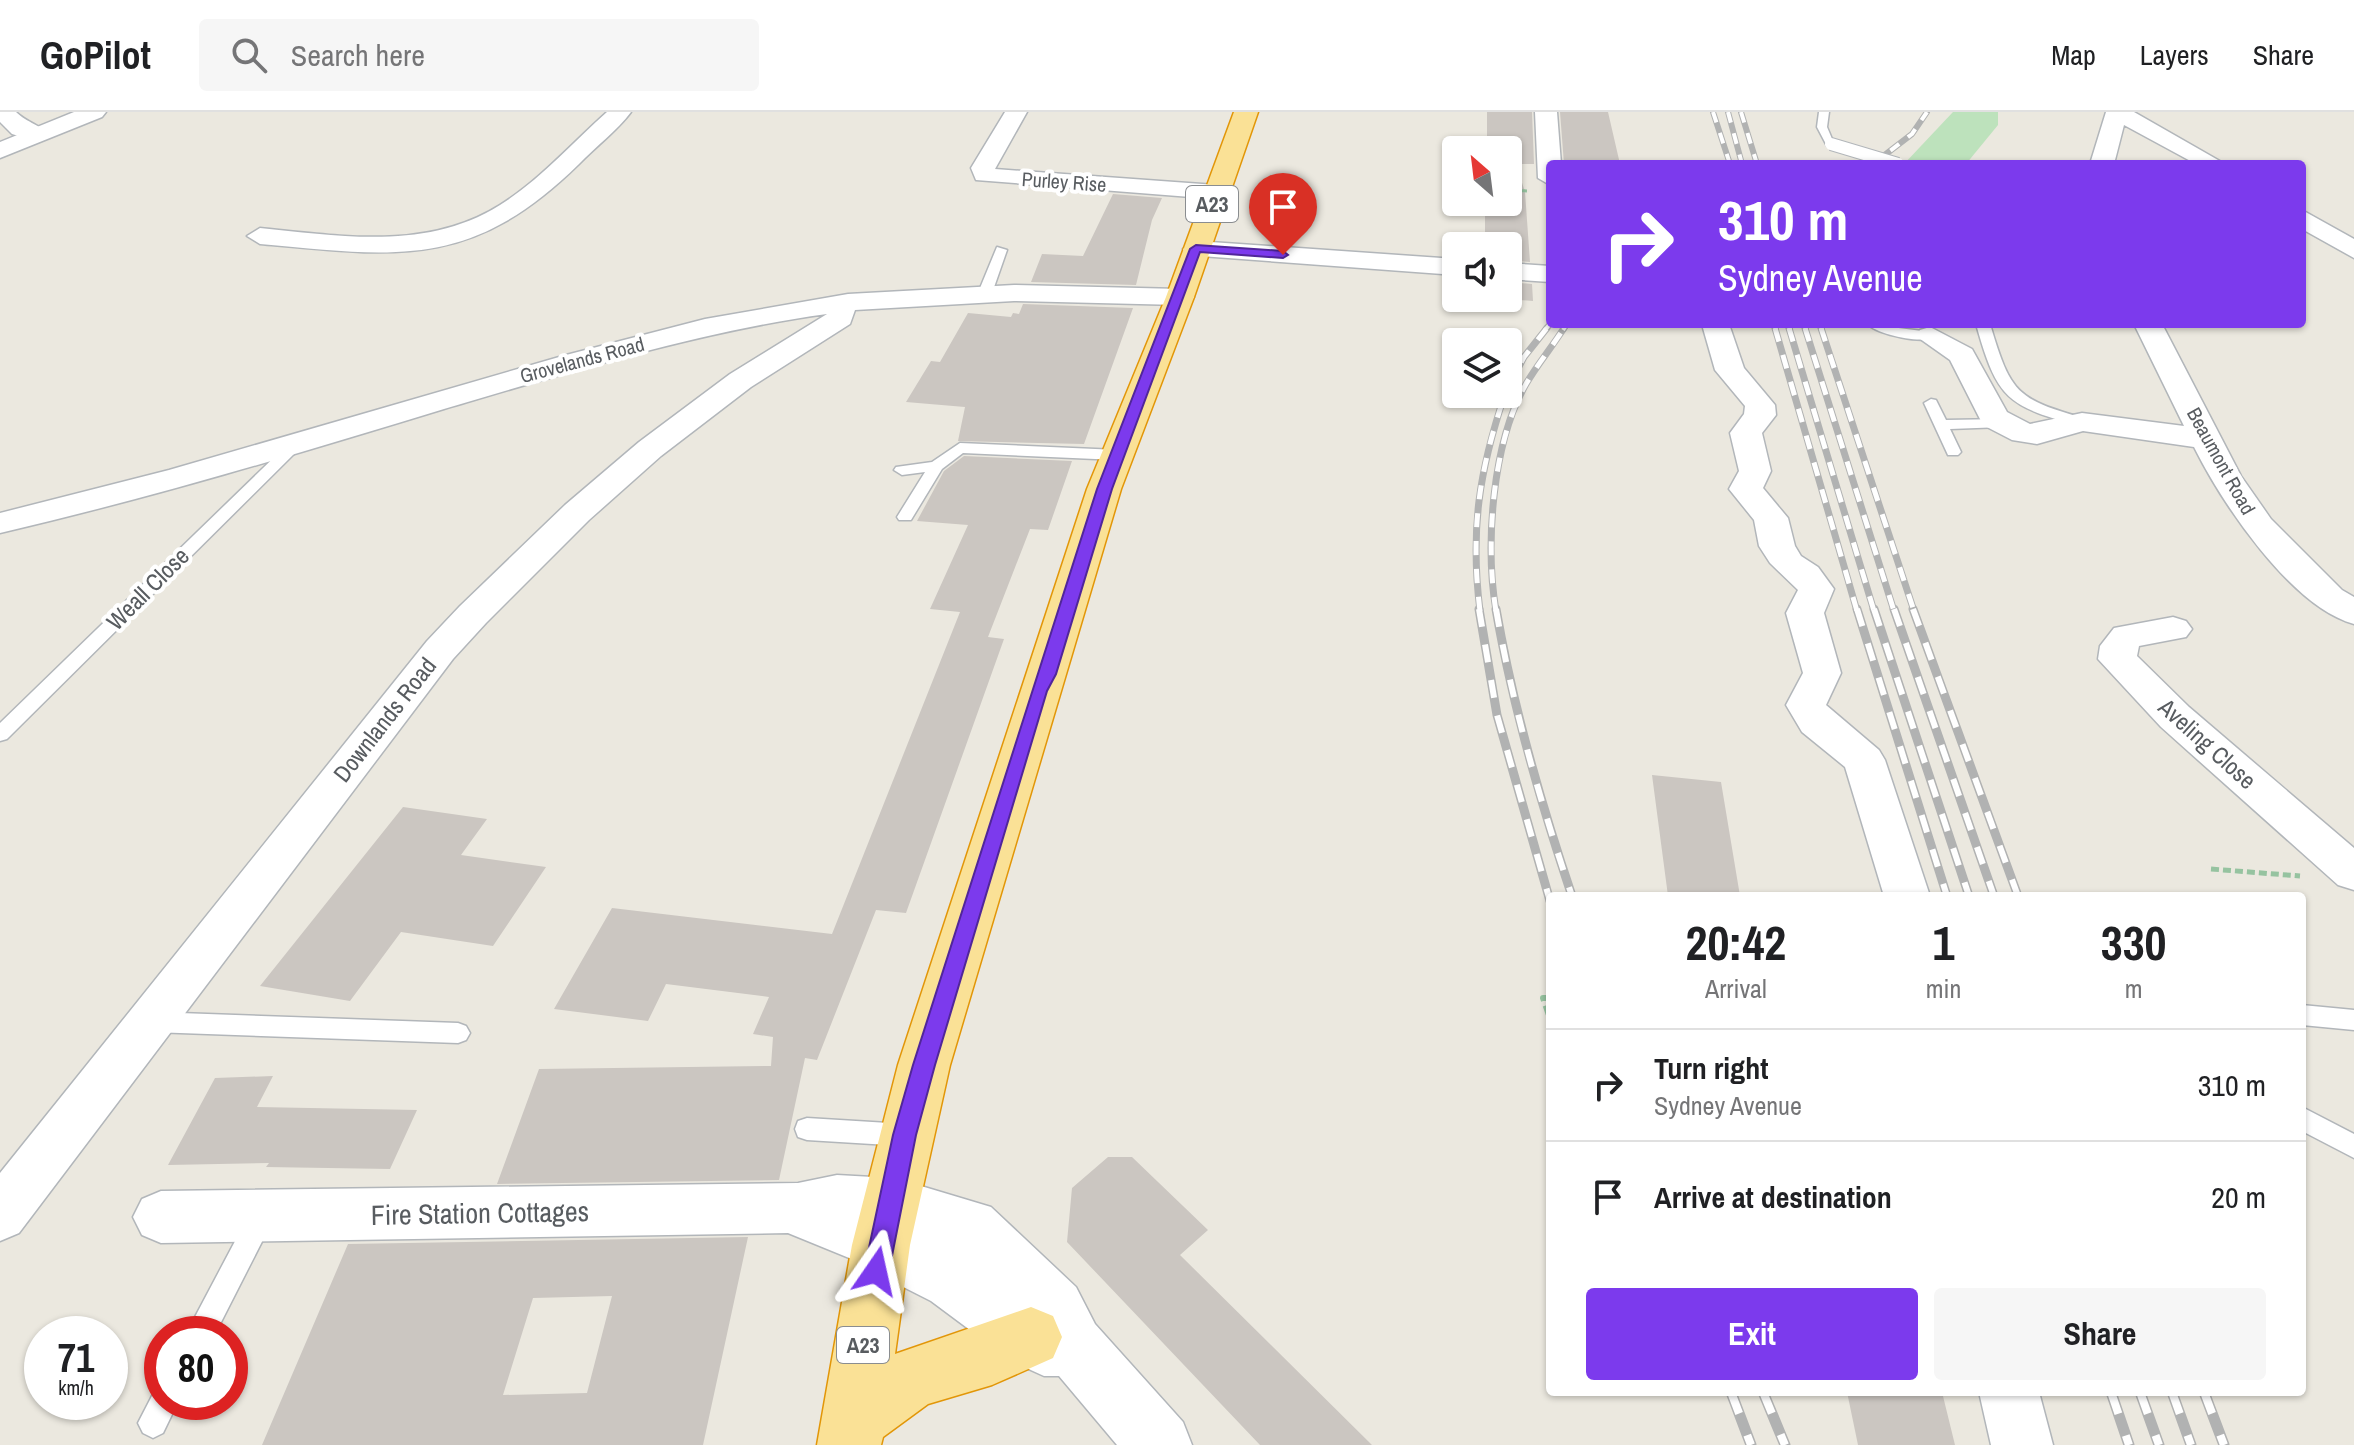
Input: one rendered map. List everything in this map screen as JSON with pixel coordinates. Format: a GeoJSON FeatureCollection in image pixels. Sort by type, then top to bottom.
{"type":"FeatureCollection","features":[{"type":"Feature","properties":{"kind":"highway","name":"A23"},"geometry":{"type":"LineString","coordinates":[[850,1432],[886,1224],[905,1135],[1038,691],[1047,674],[1118,455],[1180,297],[1246,112]]}},
{"type":"Feature","properties":{"kind":"highway"},"geometry":{"type":"LineString","coordinates":[[850,1432],[908,1380],[950,1364],[1052,1342]]}},
{"type":"Feature","properties":{"kind":"street"},"geometry":{"type":"LineString","coordinates":[[3,112],[20,129],[38,135]]}},
{"type":"Feature","properties":{"kind":"street"},"geometry":{"type":"LineString","coordinates":[[0,151],[94,112]]}},
{"type":"Feature","properties":{"kind":"street"},"geometry":{"type":"LineString","coordinates":[[260,236],[390,246],[465,232],[515,207],[620,112]]}},
{"type":"Feature","properties":{"kind":"street","name":"Purley Rise"},"geometry":{"type":"LineString","coordinates":[[1016,112],[983,168],[984,175],[1216,192]]}},
{"type":"Feature","properties":{"kind":"street"},"geometry":{"type":"LineString","coordinates":[[1546,112],[1549,160]]}},
{"type":"Feature","properties":{"kind":"street"},"geometry":{"type":"LineString","coordinates":[[2103,160],[2117,112],[2206,160]]}},
{"type":"Feature","properties":{"kind":"street"},"geometry":{"type":"LineString","coordinates":[[2306,220],[2354,250]]}},
{"type":"Feature","properties":{"kind":"street"},"geometry":{"type":"LineString","coordinates":[[1196,249],[1442,266]]}},
{"type":"Feature","properties":{"kind":"street"},"geometry":{"type":"LineString","coordinates":[[1522,272],[1546,274]]}},
{"type":"Feature","properties":{"kind":"street","name":"Grovelands Road"},"geometry":{"type":"LineString","coordinates":[[0,523],[83,505],[693,330],[842,304],[985,293],[1180,297]]}},
{"type":"Feature","properties":{"kind":"street","name":"Downlands Road"},"geometry":{"type":"LineString","coordinates":[[0,1215],[440,650],[514,570],[598,494],[727,390],[840,318],[842,304]]}},
{"type":"Feature","properties":{"kind":"street"},"geometry":{"type":"LineString","coordinates":[[1717,328],[1730,370],[1760,405],[1760,415],[1746,433],[1755,471],[1746,489],[1771,518],[1777,546],[1788,563],[1805,575],[1816,589],[1813,602],[1805,613],[1822,673],[1806,705],[1816,722],[1864,760],[1906,892]]}},
{"type":"Feature","properties":{"kind":"street","name":"Beaumont Road"},"geometry":{"type":"LineString","coordinates":[[2150,328],[2225,476],[2258,526],[2329,598],[2354,612]]}},
{"type":"Feature","properties":{"kind":"street"},"geometry":{"type":"LineString","coordinates":[[1927,330],[1962,355],[1988,410],[2003,423],[2023,433],[2037,434],[2082,422],[2206,439]]}},
{"type":"Feature","properties":{"kind":"street","name":"Aveling Close"},"geometry":{"type":"LineString","coordinates":[[2173,629],[2127,636],[2119,646],[2117,659],[2175,717],[2349,869]]}},
{"type":"Feature","properties":{"kind":"street","name":"Fire Station Cottages"},"geometry":{"type":"LineString","coordinates":[[161,1217],[798,1208],[812,1219],[886,1224]]}},
{"type":"Feature","properties":{"kind":"street"},"geometry":{"type":"LineString","coordinates":[[886,1224],[918,1259],[1052,1342],[1160,1445]]}},
{"type":"Feature","properties":{"kind":"street"},"geometry":{"type":"LineString","coordinates":[[2010,1396],[2022,1445]]}},
{"type":"Feature","properties":{"kind":"lane"},"geometry":{"type":"LineString","coordinates":[[1824,112],[1822,127],[1831,144],[1885,160]]}},
{"type":"Feature","properties":{"kind":"lane"},"geometry":{"type":"LineString","coordinates":[[985,293],[1001,250]]}},
{"type":"Feature","properties":{"kind":"lane"},"geometry":{"type":"LineString","coordinates":[[1881,328],[1927,330]]}},
{"type":"Feature","properties":{"kind":"lane"},"geometry":{"type":"LineString","coordinates":[[1984,328],[2003,384],[2012,397],[2082,422]]}},
{"type":"Feature","properties":{"kind":"lane"},"geometry":{"type":"LineString","coordinates":[[1931,403],[1944,425],[1953,452]]}},
{"type":"Feature","properties":{"kind":"lane"},"geometry":{"type":"LineString","coordinates":[[1944,425],[2003,423]]}},
{"type":"Feature","properties":{"kind":"lane","name":"Weall Close"},"geometry":{"type":"LineString","coordinates":[[0,734],[296,444]]}},
{"type":"Feature","properties":{"kind":"lane"},"geometry":{"type":"LineString","coordinates":[[905,517],[936,466],[960,448],[1118,455]]}},
{"type":"Feature","properties":{"kind":"lane"},"geometry":{"type":"LineString","coordinates":[[902,470],[936,466]]}},
{"type":"Feature","properties":{"kind":"lane"},"geometry":{"type":"LineString","coordinates":[[2306,1015],[2354,1020]]}},
{"type":"Feature","properties":{"kind":"lane"},"geometry":{"type":"LineString","coordinates":[[148,1022],[458,1033]]}},
{"type":"Feature","properties":{"kind":"lane"},"geometry":{"type":"LineString","coordinates":[[2306,1120],[2354,1147]]}},
{"type":"Feature","properties":{"kind":"lane"},"geometry":{"type":"LineString","coordinates":[[807,1129],[905,1135]]}},
{"type":"Feature","properties":{"kind":"lane"},"geometry":{"type":"LineString","coordinates":[[209,1316],[262,1216]]}},
{"type":"Feature","properties":{"kind":"path"},"geometry":{"type":"LineString","coordinates":[[2211,869],[2292,878],[2349,869]]}},
{"type":"Feature","properties":{"kind":"green space"},"geometry":{"type":"Polygon","coordinates":[[[1953,112],[1998,112],[1998,125],[1969,160],[1908,160],[1953,112]]]}},
{"type":"Feature","properties":{"kind":"building"},"geometry":{"type":"Polygon","coordinates":[[[1487,112],[1532,112],[1534,164],[1522,164],[1522,136],[1487,136],[1487,112]]]}},
{"type":"Feature","properties":{"kind":"building"},"geometry":{"type":"Polygon","coordinates":[[[1560,112],[1608,112],[1619,160],[1564,160],[1560,112]]]}},
{"type":"Feature","properties":{"kind":"building"},"geometry":{"type":"Polygon","coordinates":[[[1522,183],[1530,262],[1522,261],[1522,232],[1485,232],[1485,216],[1522,216],[1522,183]]]}},
{"type":"Feature","properties":{"kind":"building"},"geometry":{"type":"Polygon","coordinates":[[[1113,194],[1162,198],[1152,220],[1136,285],[1031,282],[1042,254],[1083,256],[1113,194]]]}},
{"type":"Feature","properties":{"kind":"building"},"geometry":{"type":"Polygon","coordinates":[[[1522,283],[1532,284],[1533,301],[1522,300],[1522,283]]]}},
{"type":"Feature","properties":{"kind":"building"},"geometry":{"type":"Polygon","coordinates":[[[1023,304],[1133,308],[1084,444],[958,441],[965,407],[906,402],[931,361],[940,362],[968,313],[1011,317],[1013,313],[1019,314],[1023,304]]]}},
{"type":"Feature","properties":{"kind":"building"},"geometry":{"type":"Polygon","coordinates":[[[964,456],[1072,461],[1048,530],[1030,529],[988,637],[1004,639],[906,913],[876,910],[817,1060],[805,1058],[779,1180],[497,1184],[539,1069],[771,1066],[773,1037],[753,1034],[769,997],[666,984],[648,1021],[554,1009],[612,908],[832,934],[960,612],[930,609],[968,525],[917,521],[944,471],[964,456]]]}},
{"type":"Feature","properties":{"kind":"building"},"geometry":{"type":"Polygon","coordinates":[[[1652,775],[1721,782],[1739,892],[1667,892],[1652,775]]]}},
{"type":"Feature","properties":{"kind":"building"},"geometry":{"type":"Polygon","coordinates":[[[403,807],[487,819],[461,855],[546,867],[493,946],[401,932],[350,1001],[260,986],[403,807]]]}},
{"type":"Feature","properties":{"kind":"building"},"geometry":{"type":"Polygon","coordinates":[[[273,1076],[257,1107],[417,1110],[390,1169],[266,1167],[269,1163],[168,1165],[215,1078],[273,1076]]]}},
{"type":"Feature","properties":{"kind":"building"},"geometry":{"type":"Polygon","coordinates":[[[1108,1157],[1132,1157],[1208,1230],[1180,1255],[1372,1445],[1260,1445],[1067,1242],[1072,1188],[1108,1157]]]}},
{"type":"Feature","properties":{"kind":"building"},"geometry":{"type":"Polygon","coordinates":[[[748,1237],[703,1445],[262,1445],[348,1244],[748,1237]],[[612,1296],[533,1298],[503,1395],[587,1393],[612,1296]]]}},
{"type":"Feature","properties":{"kind":"building"},"geometry":{"type":"Polygon","coordinates":[[[1848,1396],[1943,1396],[1955,1445],[1858,1445],[1848,1396]]]}},
{"type":"Feature","properties":{"kind":"railway"},"geometry":{"type":"LineString","coordinates":[[1713,112],[1729,160]]}},
{"type":"Feature","properties":{"kind":"railway"},"geometry":{"type":"LineString","coordinates":[[1728,112],[1741,160]]}},
{"type":"Feature","properties":{"kind":"railway"},"geometry":{"type":"LineString","coordinates":[[1741,112],[1756,160]]}},
{"type":"Feature","properties":{"kind":"railway"},"geometry":{"type":"LineString","coordinates":[[1878,160],[1912,134],[1927,112]]}},
{"type":"Feature","properties":{"kind":"railway"},"geometry":{"type":"LineString","coordinates":[[1522,361],[1547,328]]}},
{"type":"Feature","properties":{"kind":"railway"},"geometry":{"type":"LineString","coordinates":[[1496,611],[1491,556],[1492,526],[1494,495],[1505,435],[1526,384],[1564,328]]}},
{"type":"Feature","properties":{"kind":"railway"},"geometry":{"type":"LineString","coordinates":[[1775,328],[1857,611]]}},
{"type":"Feature","properties":{"kind":"railway"},"geometry":{"type":"LineString","coordinates":[[1789,328],[1874,611]]}},
{"type":"Feature","properties":{"kind":"railway"},"geometry":{"type":"LineString","coordinates":[[1805,328],[1894,611]]}},
{"type":"Feature","properties":{"kind":"railway"},"geometry":{"type":"LineString","coordinates":[[1821,328],[1914,611]]}},
{"type":"Feature","properties":{"kind":"railway"},"geometry":{"type":"LineString","coordinates":[[1480,611],[1476,554],[1479,501],[1500,408]]}},
{"type":"Feature","properties":{"kind":"railway"},"geometry":{"type":"LineString","coordinates":[[1479,609],[1497,715],[1547,892]]}},
{"type":"Feature","properties":{"kind":"railway"},"geometry":{"type":"LineString","coordinates":[[1496,609],[1528,754],[1571,892]]}},
{"type":"Feature","properties":{"kind":"railway"},"geometry":{"type":"LineString","coordinates":[[1857,609],[1946,892]]}},
{"type":"Feature","properties":{"kind":"railway"},"geometry":{"type":"LineString","coordinates":[[1874,609],[1968,892]]}},
{"type":"Feature","properties":{"kind":"railway"},"geometry":{"type":"LineString","coordinates":[[1894,609],[1993,892]]}},
{"type":"Feature","properties":{"kind":"railway"},"geometry":{"type":"LineString","coordinates":[[1913,609],[2017,892]]}},
{"type":"Feature","properties":{"kind":"railway"},"geometry":{"type":"LineString","coordinates":[[1733,1396],[1751,1445]]}},
{"type":"Feature","properties":{"kind":"railway"},"geometry":{"type":"LineString","coordinates":[[1765,1396],[1785,1445]]}},
{"type":"Feature","properties":{"kind":"railway"},"geometry":{"type":"LineString","coordinates":[[2112,1396],[2129,1445]]}},
{"type":"Feature","properties":{"kind":"railway"},"geometry":{"type":"LineString","coordinates":[[2141,1396],[2159,1445]]}},
{"type":"Feature","properties":{"kind":"railway"},"geometry":{"type":"LineString","coordinates":[[2173,1396],[2191,1445]]}},
{"type":"Feature","properties":{"kind":"railway"},"geometry":{"type":"LineString","coordinates":[[2206,1396],[2224,1445]]}},
{"type":"Feature","properties":{"kind":"route"},"geometry":{"type":"LineString","coordinates":[[876,1271],[905,1135],[924,1065],[1031,724],[1038,691],[1047,674],[1104,489],[1196,249],[1283,255]]}}]}
